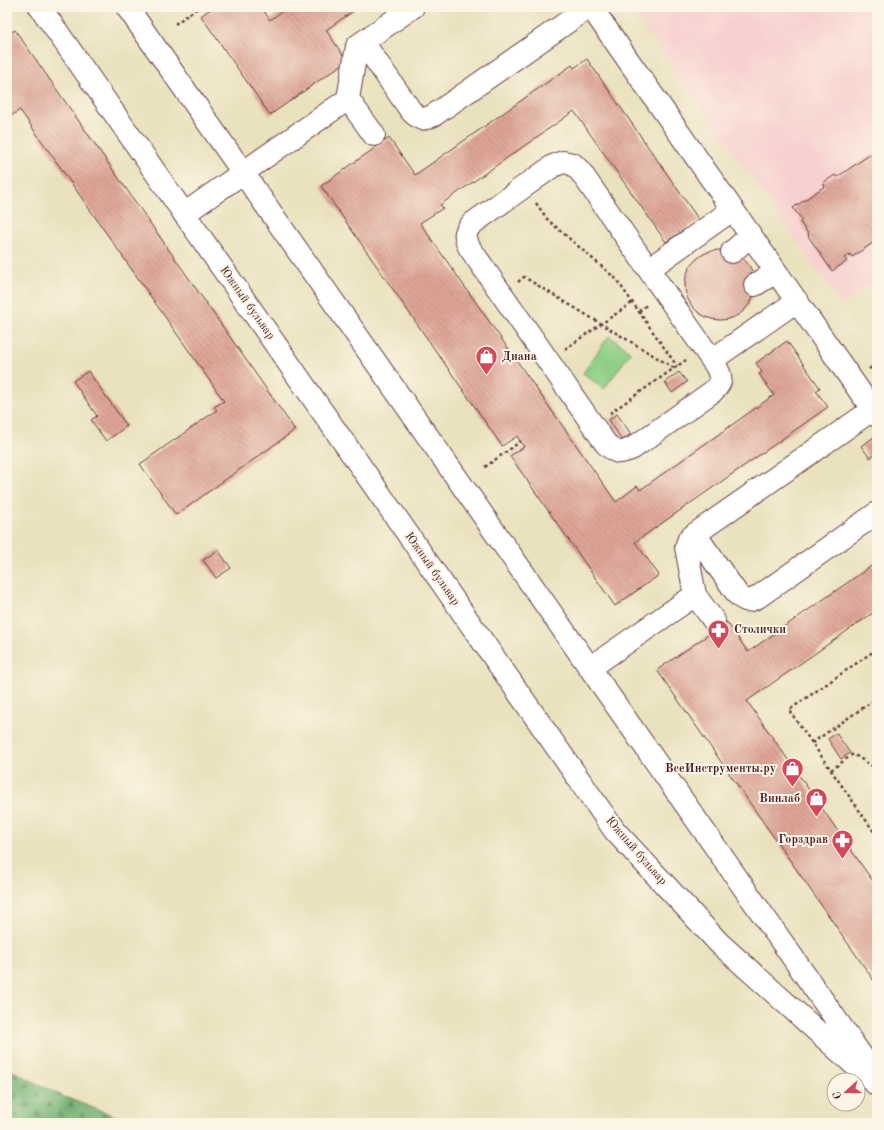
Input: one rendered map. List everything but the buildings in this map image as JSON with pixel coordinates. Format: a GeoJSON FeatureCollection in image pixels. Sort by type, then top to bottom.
{"type":"FeatureCollection","features":[{"type":"Feature","properties":{"kind":"street","name":"Южный бульвар"},"geometry":{"type":"LineString","coordinates":[[40,7],[615,831],[719,943],[877,1085]]}},
{"type":"Feature","properties":{"kind":"street"},"geometry":{"type":"LineString","coordinates":[[128,7],[877,1078]]}},
{"type":"Feature","properties":{"kind":"street"},"geometry":{"type":"LineString","coordinates":[[374,135],[348,99],[357,46],[413,7]]}},
{"type":"Feature","properties":{"kind":"street"},"geometry":{"type":"LineString","coordinates":[[363,42],[411,111],[419,118],[426,119],[434,115],[590,7],[875,413],[689,539],[686,548],[695,595],[714,621]]}},
{"type":"Feature","properties":{"kind":"street"},"geometry":{"type":"LineString","coordinates":[[184,214],[348,99]]}},
{"type":"Feature","properties":{"kind":"street"},"geometry":{"type":"LineString","coordinates":[[563,162],[573,164],[580,171],[649,269],[708,354],[721,376],[719,385],[712,392],[633,448],[623,452],[614,451],[606,444],[501,294],[469,247],[465,238],[466,229],[473,222],[524,187],[553,166],[563,162]]}},
{"type":"Feature","properties":{"kind":"street"},"geometry":{"type":"LineString","coordinates":[[649,269],[732,210]]}},
{"type":"Feature","properties":{"kind":"street"},"geometry":{"type":"LineString","coordinates":[[732,252],[750,236]]}},
{"type":"Feature","properties":{"kind":"street"},"geometry":{"type":"LineString","coordinates":[[755,285],[776,272]]}},
{"type":"Feature","properties":{"kind":"street"},"geometry":{"type":"LineString","coordinates":[[708,354],[796,301]]}},
{"type":"Feature","properties":{"kind":"street"},"geometry":{"type":"LineString","coordinates":[[696,534],[738,595],[744,600],[750,601],[758,597],[877,513]]}},
{"type":"Feature","properties":{"kind":"street"},"geometry":{"type":"LineString","coordinates":[[590,668],[695,595]]}},
{"type":"Feature","properties":{"kind":"path"},"geometry":{"type":"LineString","coordinates":[[175,24],[199,7]]}},
{"type":"Feature","properties":{"kind":"path"},"geometry":{"type":"LineString","coordinates":[[524,187],[548,220],[616,279],[677,366]]}},
{"type":"Feature","properties":{"kind":"path"},"geometry":{"type":"LineString","coordinates":[[501,294],[524,277],[674,368]]}},
{"type":"Feature","properties":{"kind":"path"},"geometry":{"type":"LineString","coordinates":[[548,361],[633,302]]}},
{"type":"Feature","properties":{"kind":"path"},"geometry":{"type":"LineString","coordinates":[[593,425],[677,366],[708,354]]}},
{"type":"Feature","properties":{"kind":"path"},"geometry":{"type":"LineString","coordinates":[[485,467],[521,441]]}},
{"type":"Feature","properties":{"kind":"path"},"geometry":{"type":"LineString","coordinates":[[877,649],[789,710],[877,836]]}},
{"type":"Feature","properties":{"kind":"path"},"geometry":{"type":"LineString","coordinates":[[812,743],[877,698]]}},
{"type":"Feature","properties":{"kind":"path"},"geometry":{"type":"LineString","coordinates":[[831,770],[853,754],[877,769]]}},
{"type":"Feature","properties":{"kind":"shaded area"},"geometry":{"type":"Polygon","coordinates":[[[634,7],[877,7],[877,282],[876,281],[842,305],[631,9],[634,7]]]}},
{"type":"Feature","properties":{"kind":"green space"},"geometry":{"type":"Polygon","coordinates":[[[609,336],[631,352],[604,389],[583,373],[609,336]]]}},
{"type":"Feature","properties":{"kind":"green space"},"geometry":{"type":"Polygon","coordinates":[[[7,1068],[64,1097],[134,1123],[7,1123],[7,1068]]]}},
{"type":"Feature","properties":{"kind":"place","name":"Диана"},"geometry":{"type":"Point","coordinates":[486,376]}},
{"type":"Feature","properties":{"kind":"place","name":"Столички"},"geometry":{"type":"Point","coordinates":[719,650]}},
{"type":"Feature","properties":{"kind":"place","name":"ВсеИнструменты.ру"},"geometry":{"type":"Point","coordinates":[792,788]}},
{"type":"Feature","properties":{"kind":"place","name":"Винлаб"},"geometry":{"type":"Point","coordinates":[816,818]}},
{"type":"Feature","properties":{"kind":"place","name":"Горздрав"},"geometry":{"type":"Point","coordinates":[843,860]}}]}
